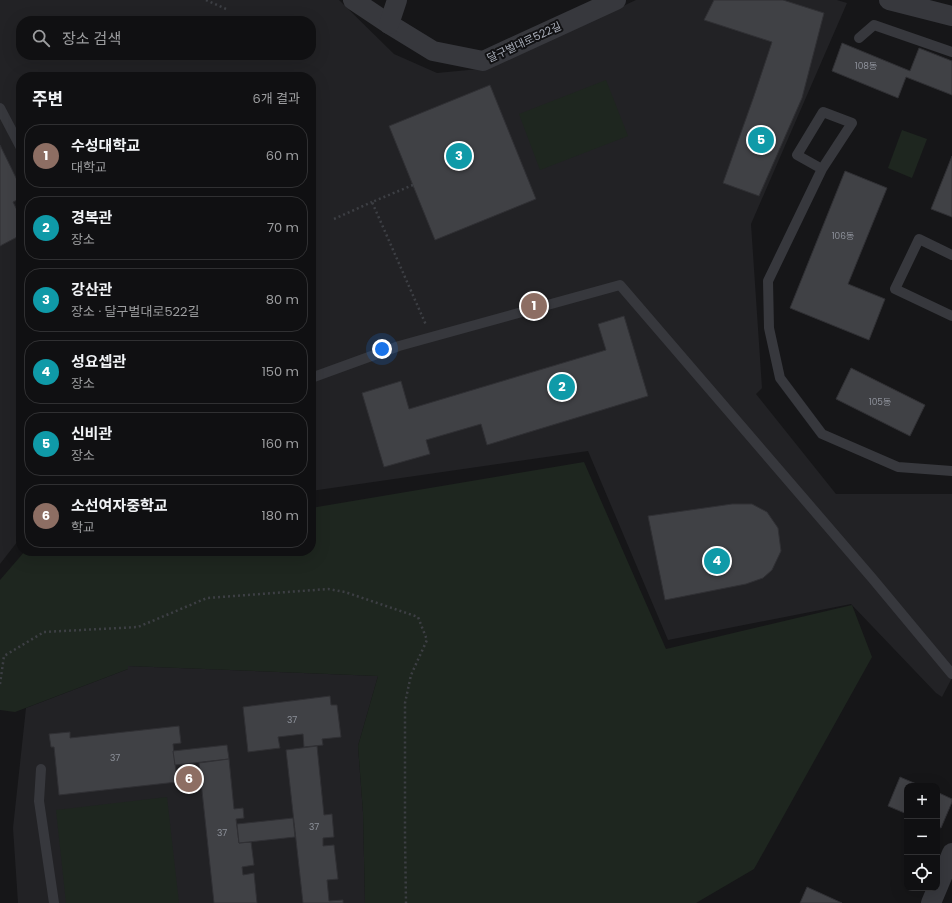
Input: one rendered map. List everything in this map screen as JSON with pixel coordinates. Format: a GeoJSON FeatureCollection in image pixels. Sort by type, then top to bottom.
{"type":"FeatureCollection","features":[{"type":"Feature","properties":{"kind":"street","name":"달구벌대로522길"},"geometry":{"type":"LineString","coordinates":[[353,0],[433,52],[483,61],[616,0]]}},
{"type":"Feature","properties":{"kind":"street"},"geometry":{"type":"LineString","coordinates":[[389,24],[397,0]]}},
{"type":"Feature","properties":{"kind":"street"},"geometry":{"type":"LineString","coordinates":[[889,0],[952,16]]}},
{"type":"Feature","properties":{"kind":"street"},"geometry":{"type":"LineString","coordinates":[[931,903],[952,854]]}},
{"type":"Feature","properties":{"kind":"lane"},"geometry":{"type":"LineString","coordinates":[[859,38],[874,25],[952,52]]}},
{"type":"Feature","properties":{"kind":"lane"},"geometry":{"type":"LineString","coordinates":[[0,108],[16,138]]}},
{"type":"Feature","properties":{"kind":"lane"},"geometry":{"type":"LineString","coordinates":[[822,169],[797,155],[823,112],[852,123],[822,169],[768,281],[769,328],[780,378],[822,434],[898,467],[952,471]]}},
{"type":"Feature","properties":{"kind":"lane"},"geometry":{"type":"LineString","coordinates":[[952,255],[919,239],[895,289],[952,316]]}},
{"type":"Feature","properties":{"kind":"lane"},"geometry":{"type":"LineString","coordinates":[[316,376],[398,346],[620,285],[872,578],[952,674]]}},
{"type":"Feature","properties":{"kind":"lane"},"geometry":{"type":"LineString","coordinates":[[41,769],[39,801],[54,903]]}},
{"type":"Feature","properties":{"kind":"path"},"geometry":{"type":"LineString","coordinates":[[206,0],[226,9]]}},
{"type":"Feature","properties":{"kind":"path"},"geometry":{"type":"LineString","coordinates":[[334,219],[413,185]]}},
{"type":"Feature","properties":{"kind":"path"},"geometry":{"type":"LineString","coordinates":[[372,202],[431,337]]}},
{"type":"Feature","properties":{"kind":"path"},"geometry":{"type":"LineString","coordinates":[[0,684],[4,656],[44,632],[138,627],[207,598],[328,590],[345,592],[418,617],[427,640],[411,675],[406,703],[406,903]]}},
{"type":"Feature","properties":{"kind":"shaded area"},"geometry":{"type":"Polygon","coordinates":[[[0,0],[339,0],[394,54],[437,73],[489,68],[636,0],[837,0],[847,3],[751,224],[762,388],[756,394],[836,494],[952,494],[952,678],[942,697],[936,693],[851,604],[668,640],[588,451],[316,490],[316,72],[16,72],[16,543],[0,564],[0,0]]]}},
{"type":"Feature","properties":{"kind":"shaded area"},"geometry":{"type":"Polygon","coordinates":[[[606,80],[628,136],[540,170],[519,114],[606,80]]]}},
{"type":"Feature","properties":{"kind":"shaded area"},"geometry":{"type":"Polygon","coordinates":[[[902,130],[927,139],[912,178],[888,168],[902,130]]]}},
{"type":"Feature","properties":{"kind":"shaded area"},"geometry":{"type":"Polygon","coordinates":[[[584,462],[666,649],[852,605],[872,657],[754,869],[696,903],[365,903],[363,812],[358,746],[378,676],[128,666],[128,669],[15,712],[0,710],[0,580],[21,556],[316,556],[316,507],[584,462]]]}},
{"type":"Feature","properties":{"kind":"shaded area"},"geometry":{"type":"Polygon","coordinates":[[[128,666],[378,676],[358,746],[363,812],[365,903],[18,903],[13,828],[26,708],[128,669],[128,666]]]}},
{"type":"Feature","properties":{"kind":"shaded area"},"geometry":{"type":"Polygon","coordinates":[[[167,797],[179,903],[66,903],[56,810],[167,797]]]}},
{"type":"Feature","properties":{"kind":"building"},"geometry":{"type":"Polygon","coordinates":[[[714,0],[783,0],[824,13],[802,98],[759,196],[723,183],[772,42],[704,20],[714,0]]]}},
{"type":"Feature","properties":{"kind":"building"},"geometry":{"type":"Polygon","coordinates":[[[842,43],[910,71],[919,48],[952,61],[952,95],[906,77],[898,98],[832,71],[842,43]]]}},
{"type":"Feature","properties":{"kind":"building"},"geometry":{"type":"Polygon","coordinates":[[[490,85],[536,199],[435,240],[389,126],[490,85]]]}},
{"type":"Feature","properties":{"kind":"building"},"geometry":{"type":"Polygon","coordinates":[[[0,145],[16,178],[16,200],[13,202],[16,208],[16,238],[0,246],[0,145]]]}},
{"type":"Feature","properties":{"kind":"building"},"geometry":{"type":"Polygon","coordinates":[[[952,156],[952,217],[931,209],[952,156]]]}},
{"type":"Feature","properties":{"kind":"building"},"geometry":{"type":"Polygon","coordinates":[[[845,171],[887,188],[848,284],[885,299],[869,340],[790,308],[845,171]]]}},
{"type":"Feature","properties":{"kind":"building"},"geometry":{"type":"Polygon","coordinates":[[[624,316],[648,396],[487,445],[481,424],[426,440],[430,454],[384,467],[362,393],[401,381],[409,409],[606,350],[598,324],[624,316]]]}},
{"type":"Feature","properties":{"kind":"building"},"geometry":{"type":"Polygon","coordinates":[[[851,368],[925,405],[910,436],[836,399],[851,368]]]}},
{"type":"Feature","properties":{"kind":"building"},"geometry":{"type":"Polygon","coordinates":[[[732,504],[752,504],[767,512],[778,528],[781,551],[772,570],[763,578],[746,584],[665,600],[648,516],[732,504]]]}},
{"type":"Feature","properties":{"kind":"building"},"geometry":{"type":"Polygon","coordinates":[[[330,696],[331,705],[337,705],[341,737],[322,739],[323,745],[304,747],[303,734],[278,737],[280,748],[248,752],[243,707],[330,696]]]}},
{"type":"Feature","properties":{"kind":"building"},"geometry":{"type":"Polygon","coordinates":[[[179,726],[181,743],[173,744],[177,782],[59,795],[54,747],[51,747],[49,734],[70,732],[70,738],[179,726]]]}},
{"type":"Feature","properties":{"kind":"building"},"geometry":{"type":"Polygon","coordinates":[[[227,745],[229,759],[175,765],[173,751],[227,745]]]}},
{"type":"Feature","properties":{"kind":"building"},"geometry":{"type":"Polygon","coordinates":[[[317,746],[324,815],[332,814],[334,837],[323,838],[323,846],[334,845],[338,879],[327,880],[329,901],[343,900],[343,903],[303,903],[286,750],[317,746]]]}},
{"type":"Feature","properties":{"kind":"building"},"geometry":{"type":"Polygon","coordinates":[[[229,759],[234,809],[243,808],[244,818],[236,819],[239,843],[251,842],[254,865],[242,867],[243,875],[254,873],[257,903],[214,903],[199,763],[229,759]]]}},
{"type":"Feature","properties":{"kind":"building"},"geometry":{"type":"Polygon","coordinates":[[[900,777],[914,783],[904,783],[904,813],[888,806],[900,777]]]}},
{"type":"Feature","properties":{"kind":"building"},"geometry":{"type":"Polygon","coordinates":[[[940,793],[952,799],[940,828],[940,793]]]}},
{"type":"Feature","properties":{"kind":"building"},"geometry":{"type":"Polygon","coordinates":[[[293,818],[295,837],[239,843],[237,824],[293,818]]]}},
{"type":"Feature","properties":{"kind":"building"},"geometry":{"type":"Polygon","coordinates":[[[807,887],[842,903],[800,903],[807,887]]]}},
{"type":"Feature","properties":{"kind":"place","name":"신비관"},"geometry":{"type":"Point","coordinates":[761,140]}},
{"type":"Feature","properties":{"kind":"place","name":"강산관"},"geometry":{"type":"Point","coordinates":[459,156]}},
{"type":"Feature","properties":{"kind":"place","name":"수성대학교"},"geometry":{"type":"Point","coordinates":[534,306]}},
{"type":"Feature","properties":{"kind":"place","name":"경복관"},"geometry":{"type":"Point","coordinates":[562,387]}},
{"type":"Feature","properties":{"kind":"place","name":"성요셉관"},"geometry":{"type":"Point","coordinates":[717,561]}},
{"type":"Feature","properties":{"kind":"place","name":"소선여자중학교"},"geometry":{"type":"Point","coordinates":[189,779]}}]}
